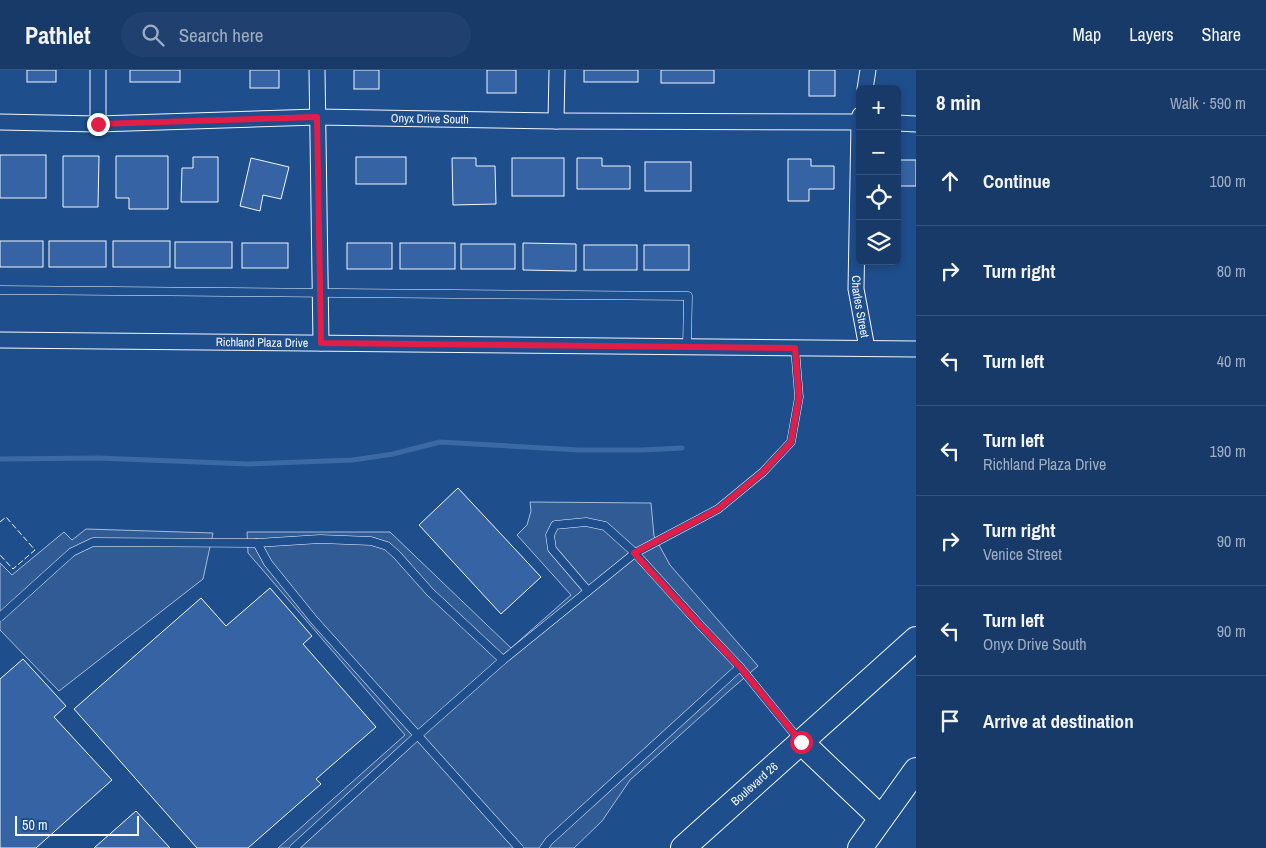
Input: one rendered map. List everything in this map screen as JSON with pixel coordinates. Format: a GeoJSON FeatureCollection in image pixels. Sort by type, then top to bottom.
{"type":"FeatureCollection","features":[{"type":"Feature","properties":{"kind":"main road","name":"Boulevard 26"},"geometry":{"type":"LineString","coordinates":[[683,848],[916,639]]}},
{"type":"Feature","properties":{"kind":"main road"},"geometry":{"type":"LineString","coordinates":[[801,742],[880,818]]}},
{"type":"Feature","properties":{"kind":"main road"},"geometry":{"type":"LineString","coordinates":[[860,848],[916,770]]}},
{"type":"Feature","properties":{"kind":"street"},"geometry":{"type":"LineString","coordinates":[[98,70],[98,124]]}},
{"type":"Feature","properties":{"kind":"street"},"geometry":{"type":"LineString","coordinates":[[317,70],[321,343]]}},
{"type":"Feature","properties":{"kind":"street"},"geometry":{"type":"LineString","coordinates":[[556,121],[557,70]]}},
{"type":"Feature","properties":{"kind":"street"},"geometry":{"type":"LineString","coordinates":[[866,85],[868,70]]}},
{"type":"Feature","properties":{"kind":"street","name":"Onyx Drive South"},"geometry":{"type":"LineString","coordinates":[[0,122],[98,124],[317,117],[556,121],[856,120]]}},
{"type":"Feature","properties":{"kind":"street"},"geometry":{"type":"LineString","coordinates":[[901,123],[916,124]]}},
{"type":"Feature","properties":{"kind":"street","name":"Charles Street"},"geometry":{"type":"LineString","coordinates":[[859,130],[856,289],[867,348]]}},
{"type":"Feature","properties":{"kind":"street","name":"Richland Plaza Drive"},"geometry":{"type":"LineString","coordinates":[[0,340],[916,349]]}},
{"type":"Feature","properties":{"kind":"lane"},"geometry":{"type":"LineString","coordinates":[[0,290],[688,296],[687,346]]}},
{"type":"Feature","properties":{"kind":"lane"},"geometry":{"type":"LineString","coordinates":[[294,848],[503,660],[634,553],[718,509],[763,472],[791,442],[799,397],[795,348]]}},
{"type":"Feature","properties":{"kind":"lane"},"geometry":{"type":"LineString","coordinates":[[588,591],[552,549],[550,535],[555,525],[586,522],[604,526],[634,553],[740,667],[801,742]]}},
{"type":"Feature","properties":{"kind":"lane"},"geometry":{"type":"LineString","coordinates":[[0,616],[72,552],[93,542],[257,543],[328,539],[371,541],[387,546],[397,555],[430,592],[503,660]]}},
{"type":"Feature","properties":{"kind":"lane"},"geometry":{"type":"LineString","coordinates":[[257,543],[268,563],[314,620],[519,848]]}},
{"type":"Feature","properties":{"kind":"lane"},"geometry":{"type":"LineString","coordinates":[[544,848],[549,841],[740,667]]}},
{"type":"Feature","properties":{"kind":"shaded area"},"geometry":{"type":"Polygon","coordinates":[[[530,502],[651,503],[654,536],[670,565],[758,666],[630,780],[602,821],[574,848],[278,848],[405,735],[248,553],[247,532],[390,532],[511,648],[571,595],[517,535],[527,525],[531,511],[530,502]]]}},
{"type":"Feature","properties":{"kind":"shaded area"},"geometry":{"type":"Polygon","coordinates":[[[86,529],[213,533],[203,579],[59,691],[0,630],[0,563],[12,575],[64,532],[72,540],[86,529]]]}},
{"type":"Feature","properties":{"kind":"building"},"geometry":{"type":"Polygon","coordinates":[[[27,70],[56,70],[56,82],[27,82],[27,70]]]}},
{"type":"Feature","properties":{"kind":"building"},"geometry":{"type":"Polygon","coordinates":[[[130,70],[180,70],[180,82],[130,82],[130,70]]]}},
{"type":"Feature","properties":{"kind":"building"},"geometry":{"type":"Polygon","coordinates":[[[250,70],[279,70],[279,88],[250,88],[250,70]]]}},
{"type":"Feature","properties":{"kind":"building"},"geometry":{"type":"Polygon","coordinates":[[[354,70],[379,70],[379,89],[354,89],[354,70]]]}},
{"type":"Feature","properties":{"kind":"building"},"geometry":{"type":"Polygon","coordinates":[[[487,70],[516,70],[516,93],[487,93],[487,70]]]}},
{"type":"Feature","properties":{"kind":"building"},"geometry":{"type":"Polygon","coordinates":[[[584,70],[638,70],[638,82],[584,82],[584,70]]]}},
{"type":"Feature","properties":{"kind":"building"},"geometry":{"type":"Polygon","coordinates":[[[661,70],[714,70],[714,83],[661,83],[661,70]]]}},
{"type":"Feature","properties":{"kind":"building"},"geometry":{"type":"Polygon","coordinates":[[[809,70],[835,70],[835,96],[809,96],[809,70]]]}},
{"type":"Feature","properties":{"kind":"building"},"geometry":{"type":"Polygon","coordinates":[[[0,155],[46,155],[46,198],[0,198],[0,155]]]}},
{"type":"Feature","properties":{"kind":"building"},"geometry":{"type":"Polygon","coordinates":[[[63,156],[99,156],[98,207],[63,207],[63,156]]]}},
{"type":"Feature","properties":{"kind":"building"},"geometry":{"type":"Polygon","coordinates":[[[116,156],[168,156],[168,209],[129,209],[129,198],[116,198],[116,156]]]}},
{"type":"Feature","properties":{"kind":"building"},"geometry":{"type":"Polygon","coordinates":[[[193,157],[218,157],[218,202],[181,202],[182,168],[193,168],[193,157]]]}},
{"type":"Feature","properties":{"kind":"building"},"geometry":{"type":"Polygon","coordinates":[[[356,157],[406,157],[406,184],[356,184],[356,157]]]}},
{"type":"Feature","properties":{"kind":"building"},"geometry":{"type":"Polygon","coordinates":[[[251,158],[289,167],[281,199],[263,195],[260,211],[240,206],[251,158]]]}},
{"type":"Feature","properties":{"kind":"building"},"geometry":{"type":"Polygon","coordinates":[[[452,158],[476,158],[476,166],[495,166],[496,204],[453,205],[452,158]]]}},
{"type":"Feature","properties":{"kind":"building"},"geometry":{"type":"Polygon","coordinates":[[[512,158],[564,158],[564,196],[512,196],[512,158]]]}},
{"type":"Feature","properties":{"kind":"building"},"geometry":{"type":"Polygon","coordinates":[[[577,158],[602,158],[602,166],[630,166],[630,189],[577,189],[577,158]]]}},
{"type":"Feature","properties":{"kind":"building"},"geometry":{"type":"Polygon","coordinates":[[[788,159],[811,159],[811,166],[834,166],[834,189],[809,189],[809,201],[788,201],[788,159]]]}},
{"type":"Feature","properties":{"kind":"building"},"geometry":{"type":"Polygon","coordinates":[[[901,160],[916,160],[916,186],[901,186],[901,160]]]}},
{"type":"Feature","properties":{"kind":"building"},"geometry":{"type":"Polygon","coordinates":[[[645,162],[691,162],[691,191],[645,191],[645,162]]]}},
{"type":"Feature","properties":{"kind":"building"},"geometry":{"type":"Polygon","coordinates":[[[0,241],[43,241],[43,267],[0,267],[0,241]]]}},
{"type":"Feature","properties":{"kind":"building"},"geometry":{"type":"Polygon","coordinates":[[[49,241],[106,241],[106,267],[49,267],[49,241]]]}},
{"type":"Feature","properties":{"kind":"building"},"geometry":{"type":"Polygon","coordinates":[[[113,241],[170,241],[170,267],[113,267],[113,241]]]}},
{"type":"Feature","properties":{"kind":"building"},"geometry":{"type":"Polygon","coordinates":[[[175,242],[232,242],[232,268],[175,268],[175,242]]]}},
{"type":"Feature","properties":{"kind":"building"},"geometry":{"type":"Polygon","coordinates":[[[242,243],[288,243],[288,268],[242,268],[242,243]]]}},
{"type":"Feature","properties":{"kind":"building"},"geometry":{"type":"Polygon","coordinates":[[[347,243],[392,243],[392,269],[347,269],[347,243]]]}},
{"type":"Feature","properties":{"kind":"building"},"geometry":{"type":"Polygon","coordinates":[[[400,243],[455,243],[455,269],[400,269],[400,243]]]}},
{"type":"Feature","properties":{"kind":"building"},"geometry":{"type":"Polygon","coordinates":[[[523,243],[576,244],[576,271],[523,270],[523,243]]]}},
{"type":"Feature","properties":{"kind":"building"},"geometry":{"type":"Polygon","coordinates":[[[461,244],[515,244],[515,269],[461,269],[461,244]]]}},
{"type":"Feature","properties":{"kind":"building"},"geometry":{"type":"Polygon","coordinates":[[[584,245],[637,245],[637,270],[584,270],[584,245]]]}},
{"type":"Feature","properties":{"kind":"building"},"geometry":{"type":"Polygon","coordinates":[[[644,245],[689,245],[689,270],[644,270],[644,245]]]}},
{"type":"Feature","properties":{"kind":"building"},"geometry":{"type":"Polygon","coordinates":[[[458,488],[541,577],[501,614],[419,525],[458,488]]]}},
{"type":"Feature","properties":{"kind":"building"},"geometry":{"type":"Polygon","coordinates":[[[270,588],[312,636],[303,644],[376,727],[316,779],[321,784],[248,848],[197,848],[74,709],[201,598],[226,626],[270,588]]]}},
{"type":"Feature","properties":{"kind":"building"},"geometry":{"type":"Polygon","coordinates":[[[23,659],[66,706],[54,717],[112,780],[36,848],[0,848],[0,679],[23,659]]]}},
{"type":"Feature","properties":{"kind":"building"},"geometry":{"type":"Polygon","coordinates":[[[136,811],[170,848],[94,848],[136,811]]]}},
{"type":"Feature","properties":{"kind":"waterway"},"geometry":{"type":"LineString","coordinates":[[0,459],[98,458],[248,464],[353,460],[393,454],[440,442],[579,450],[682,448]]}},
{"type":"Feature","properties":{"kind":"fence"},"geometry":{"type":"LineString","coordinates":[[0,522],[6,517],[35,550],[13,569],[0,555]]}},
{"type":"Feature","properties":{"kind":"route"},"geometry":{"type":"LineString","coordinates":[[98,124],[317,117],[321,343],[795,348],[799,397],[791,442],[763,472],[718,509],[634,553],[740,667],[801,742]]}}]}
